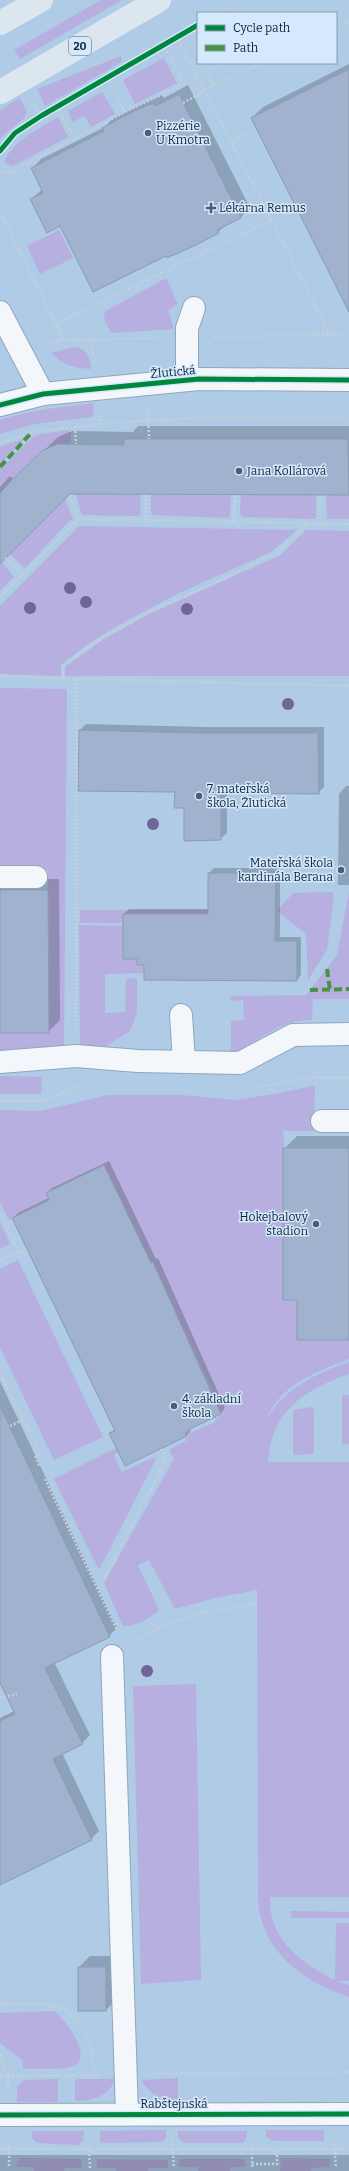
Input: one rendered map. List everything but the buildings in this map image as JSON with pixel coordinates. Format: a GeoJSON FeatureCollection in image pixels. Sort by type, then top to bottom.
{"type":"FeatureCollection","features":[{"type":"Feature","properties":{"kind":"main road"},"geometry":{"type":"LineString","coordinates":[[0,23],[41,0]]}},
{"type":"Feature","properties":{"kind":"main road","name":"20"},"geometry":{"type":"LineString","coordinates":[[0,92],[159,0]]}},
{"type":"Feature","properties":{"kind":"street"},"geometry":{"type":"LineString","coordinates":[[187,380],[187,328],[194,308]]}},
{"type":"Feature","properties":{"kind":"street"},"geometry":{"type":"LineString","coordinates":[[0,312],[43,394]]}},
{"type":"Feature","properties":{"kind":"street","name":"Žlutická"},"geometry":{"type":"LineString","coordinates":[[0,405],[43,394],[187,380],[349,380]]}},
{"type":"Feature","properties":{"kind":"street"},"geometry":{"type":"LineString","coordinates":[[0,877],[36,877]]}},
{"type":"Feature","properties":{"kind":"street"},"geometry":{"type":"LineString","coordinates":[[181,1015],[184,1062]]}},
{"type":"Feature","properties":{"kind":"street"},"geometry":{"type":"LineString","coordinates":[[0,1062],[76,1056],[184,1062],[240,1063],[293,1035],[349,1034]]}},
{"type":"Feature","properties":{"kind":"street"},"geometry":{"type":"LineString","coordinates":[[322,1121],[349,1121]]}},
{"type":"Feature","properties":{"kind":"street"},"geometry":{"type":"LineString","coordinates":[[120,1651],[117,1855],[128,2114]]}},
{"type":"Feature","properties":{"kind":"street","name":"Rabštejnská"},"geometry":{"type":"LineString","coordinates":[[0,2115],[349,2114]]}},
{"type":"Feature","properties":{"kind":"path"},"geometry":{"type":"LineString","coordinates":[[226,10],[237,4]]}},
{"type":"Feature","properties":{"kind":"path"},"geometry":{"type":"LineString","coordinates":[[231,7],[234,12]]}},
{"type":"Feature","properties":{"kind":"path"},"geometry":{"type":"LineString","coordinates":[[337,28],[349,22]]}},
{"type":"Feature","properties":{"kind":"path"},"geometry":{"type":"LineString","coordinates":[[157,48],[184,33]]}},
{"type":"Feature","properties":{"kind":"path"},"geometry":{"type":"LineString","coordinates":[[170,41],[206,90],[330,334]]}},
{"type":"Feature","properties":{"kind":"path"},"geometry":{"type":"LineString","coordinates":[[0,173],[13,170],[125,112],[184,84],[170,41]]}},
{"type":"Feature","properties":{"kind":"path"},"geometry":{"type":"LineString","coordinates":[[213,86],[206,72],[221,64]]}},
{"type":"Feature","properties":{"kind":"path"},"geometry":{"type":"LineString","coordinates":[[184,103],[213,86],[260,64]]}},
{"type":"Feature","properties":{"kind":"path"},"geometry":{"type":"LineString","coordinates":[[101,81],[114,74]]}},
{"type":"Feature","properties":{"kind":"path"},"geometry":{"type":"LineString","coordinates":[[108,78],[125,112]]}},
{"type":"Feature","properties":{"kind":"path"},"geometry":{"type":"LineString","coordinates":[[52,110],[64,103]]}},
{"type":"Feature","properties":{"kind":"path"},"geometry":{"type":"LineString","coordinates":[[57,107],[75,139]]}},
{"type":"Feature","properties":{"kind":"path"},"geometry":{"type":"LineString","coordinates":[[34,120],[46,113]]}},
{"type":"Feature","properties":{"kind":"path"},"geometry":{"type":"LineString","coordinates":[[232,142],[256,129]]}},
{"type":"Feature","properties":{"kind":"path"},"geometry":{"type":"LineString","coordinates":[[235,206],[266,209]]}},
{"type":"Feature","properties":{"kind":"path"},"geometry":{"type":"LineString","coordinates":[[0,212],[56,324],[272,220]]}},
{"type":"Feature","properties":{"kind":"path"},"geometry":{"type":"LineString","coordinates":[[91,340],[95,366]]}},
{"type":"Feature","properties":{"kind":"path"},"geometry":{"type":"LineString","coordinates":[[0,443],[28,433],[121,422],[214,417],[349,417]]}},
{"type":"Feature","properties":{"kind":"path"},"geometry":{"type":"LineString","coordinates":[[75,427],[76,444]]}},
{"type":"Feature","properties":{"kind":"path"},"geometry":{"type":"LineString","coordinates":[[70,494],[78,519]]}},
{"type":"Feature","properties":{"kind":"path"},"geometry":{"type":"LineString","coordinates":[[146,494],[146,520]]}},
{"type":"Feature","properties":{"kind":"path"},"geometry":{"type":"LineString","coordinates":[[234,495],[234,522]]}},
{"type":"Feature","properties":{"kind":"path"},"geometry":{"type":"LineString","coordinates":[[320,496],[320,523]]}},
{"type":"Feature","properties":{"kind":"path"},"geometry":{"type":"LineString","coordinates":[[0,597],[78,519],[349,524]]}},
{"type":"Feature","properties":{"kind":"path"},"geometry":{"type":"LineString","coordinates":[[63,678],[63,665],[103,638],[149,612],[258,563],[287,545],[310,523]]}},
{"type":"Feature","properties":{"kind":"path"},"geometry":{"type":"LineString","coordinates":[[6,558],[22,575]]}},
{"type":"Feature","properties":{"kind":"path"},"geometry":{"type":"LineString","coordinates":[[0,676],[349,686]]}},
{"type":"Feature","properties":{"kind":"path"},"geometry":{"type":"LineString","coordinates":[[77,679],[76,1056],[84,1085]]}},
{"type":"Feature","properties":{"kind":"path"},"geometry":{"type":"LineString","coordinates":[[0,1214],[20,1252]]}},
{"type":"Feature","properties":{"kind":"path"},"geometry":{"type":"LineString","coordinates":[[0,1261],[27,1249]]}},
{"type":"Feature","properties":{"kind":"path"},"geometry":{"type":"LineString","coordinates":[[0,1373],[40,1454],[35,1456],[39,1466]]}},
{"type":"Feature","properties":{"kind":"path"},"geometry":{"type":"LineString","coordinates":[[10,1426],[23,1420]]}},
{"type":"Feature","properties":{"kind":"path"},"geometry":{"type":"LineString","coordinates":[[98,1590],[166,1460],[161,1449]]}},
{"type":"Feature","properties":{"kind":"path"},"geometry":{"type":"LineString","coordinates":[[120,1651],[144,1634],[181,1619],[224,1608],[257,1604]]}},
{"type":"Feature","properties":{"kind":"path"},"geometry":{"type":"LineString","coordinates":[[0,1698],[17,1694]]}},
{"type":"Feature","properties":{"kind":"path"},"geometry":{"type":"LineString","coordinates":[[0,2004],[40,2004],[63,2008],[75,2017],[84,2029],[92,2050],[95,2075]]}},
{"type":"Feature","properties":{"kind":"path"},"geometry":{"type":"LineString","coordinates":[[0,2076],[349,2072]]}},
{"type":"Feature","properties":{"kind":"path"},"geometry":{"type":"LineString","coordinates":[[0,2149],[9,2149],[9,2167]]}},
{"type":"Feature","properties":{"kind":"path"},"geometry":{"type":"LineString","coordinates":[[89,2149],[90,2168]]}},
{"type":"Feature","properties":{"kind":"path"},"geometry":{"type":"LineString","coordinates":[[252,2150],[252,2166],[277,2164],[277,2149]]}},
{"type":"Feature","properties":{"kind":"path"},"geometry":{"type":"LineString","coordinates":[[335,2149],[336,2168]]}},
{"type":"Feature","properties":{"kind":"path"},"geometry":{"type":"LineString","coordinates":[[173,2150],[174,2168]]}},
{"type":"Feature","properties":{"kind":"shaded area"},"geometry":{"type":"Polygon","coordinates":[[[101,0],[122,0],[20,59],[14,50],[101,0]]]}},
{"type":"Feature","properties":{"kind":"shaded area"},"geometry":{"type":"Polygon","coordinates":[[[121,56],[122,61],[118,64],[45,106],[37,89],[121,56]]]}},
{"type":"Feature","properties":{"kind":"shaded area"},"geometry":{"type":"Polygon","coordinates":[[[164,58],[177,83],[135,104],[123,80],[164,58]]]}},
{"type":"Feature","properties":{"kind":"shaded area"},"geometry":{"type":"Polygon","coordinates":[[[102,92],[115,114],[91,127],[84,116],[73,122],[68,111],[102,92]]]}},
{"type":"Feature","properties":{"kind":"shaded area"},"geometry":{"type":"Polygon","coordinates":[[[20,98],[27,112],[24,118],[0,138],[0,110],[20,98]]]}},
{"type":"Feature","properties":{"kind":"shaded area"},"geometry":{"type":"Polygon","coordinates":[[[58,117],[68,137],[13,166],[4,162],[8,154],[27,136],[58,117]]]}},
{"type":"Feature","properties":{"kind":"shaded area"},"geometry":{"type":"Polygon","coordinates":[[[59,230],[73,258],[40,274],[27,246],[59,230]]]}},
{"type":"Feature","properties":{"kind":"shaded area"},"geometry":{"type":"Polygon","coordinates":[[[166,278],[178,304],[168,310],[174,329],[111,333],[103,317],[106,311],[166,278]]]}},
{"type":"Feature","properties":{"kind":"shaded area"},"geometry":{"type":"Polygon","coordinates":[[[75,347],[87,354],[91,369],[79,368],[64,363],[51,353],[75,347]]]}},
{"type":"Feature","properties":{"kind":"shaded area"},"geometry":{"type":"Polygon","coordinates":[[[93,403],[94,413],[91,417],[34,424],[0,434],[0,420],[34,411],[93,403]]]}},
{"type":"Feature","properties":{"kind":"shaded area"},"geometry":{"type":"Polygon","coordinates":[[[68,430],[71,433],[71,444],[11,481],[0,493],[0,469],[33,437],[41,434],[68,430]]]}},
{"type":"Feature","properties":{"kind":"shaded area"},"geometry":{"type":"Polygon","coordinates":[[[25,438],[0,465],[0,447],[25,438]]]}},
{"type":"Feature","properties":{"kind":"shaded area"},"geometry":{"type":"Polygon","coordinates":[[[76,494],[140,495],[141,514],[139,516],[84,515],[81,513],[76,494]]]}},
{"type":"Feature","properties":{"kind":"shaded area"},"geometry":{"type":"Polygon","coordinates":[[[151,495],[231,495],[230,516],[229,518],[153,515],[151,513],[151,495]]]}},
{"type":"Feature","properties":{"kind":"shaded area"},"geometry":{"type":"Polygon","coordinates":[[[241,495],[316,495],[316,517],[314,519],[242,517],[240,514],[241,495]]]}},
{"type":"Feature","properties":{"kind":"shaded area"},"geometry":{"type":"Polygon","coordinates":[[[326,495],[349,495],[349,519],[327,519],[326,495]]]}},
{"type":"Feature","properties":{"kind":"shaded area"},"geometry":{"type":"Polygon","coordinates":[[[65,499],[73,519],[68,522],[26,567],[22,566],[10,554],[65,499]]]}},
{"type":"Feature","properties":{"kind":"shaded area"},"geometry":{"type":"Polygon","coordinates":[[[79,526],[297,530],[271,552],[177,594],[117,626],[88,644],[61,665],[61,676],[0,674],[0,606],[79,526]]]}},
{"type":"Feature","properties":{"kind":"shaded area"},"geometry":{"type":"Polygon","coordinates":[[[306,530],[349,531],[349,676],[65,676],[65,667],[104,639],[151,613],[281,555],[306,530]]]}},
{"type":"Feature","properties":{"kind":"shaded area"},"geometry":{"type":"Polygon","coordinates":[[[2,562],[14,577],[0,591],[0,564],[2,562]]]}},
{"type":"Feature","properties":{"kind":"shaded area"},"geometry":{"type":"Polygon","coordinates":[[[0,688],[67,689],[64,1050],[0,1050],[0,1033],[49,1032],[48,871],[44,868],[0,869],[0,688]]]}},
{"type":"Feature","properties":{"kind":"shaded area"},"geometry":{"type":"Polygon","coordinates":[[[332,892],[334,897],[327,950],[308,980],[306,934],[277,911],[293,893],[332,892]]]}},
{"type":"Feature","properties":{"kind":"shaded area"},"geometry":{"type":"Polygon","coordinates":[[[349,892],[349,999],[313,999],[312,1020],[292,1022],[274,1030],[239,1051],[231,1052],[231,1021],[244,1020],[243,1000],[231,1001],[230,996],[306,995],[337,955],[349,892]]]}},
{"type":"Feature","properties":{"kind":"shaded area"},"geometry":{"type":"Polygon","coordinates":[[[80,910],[208,910],[208,914],[123,914],[123,923],[80,923],[80,910]]]}},
{"type":"Feature","properties":{"kind":"shaded area"},"geometry":{"type":"Polygon","coordinates":[[[79,925],[123,926],[123,959],[137,959],[137,965],[144,965],[144,973],[105,974],[105,1013],[125,1012],[126,979],[137,978],[137,1013],[130,1031],[106,1046],[98,1049],[82,1047],[80,1042],[79,925]]]}},
{"type":"Feature","properties":{"kind":"shaded area"},"geometry":{"type":"Polygon","coordinates":[[[0,1076],[42,1077],[41,1094],[0,1094],[0,1076]]]}},
{"type":"Feature","properties":{"kind":"shaded area"},"geometry":{"type":"Polygon","coordinates":[[[315,1085],[314,1131],[283,1131],[297,1300],[297,1340],[349,1340],[349,1359],[325,1368],[302,1380],[281,1396],[273,1406],[267,1418],[286,1396],[302,1383],[311,1378],[349,1362],[349,1374],[318,1387],[304,1395],[293,1405],[283,1416],[276,1429],[270,1444],[268,1462],[349,1462],[349,1897],[270,1897],[271,1912],[281,1938],[299,1958],[335,1980],[336,1923],[349,1923],[349,1981],[337,1981],[349,1985],[349,1997],[315,1982],[300,1973],[275,1948],[266,1933],[261,1916],[258,1897],[257,1590],[215,1598],[175,1609],[149,1560],[138,1565],[159,1610],[152,1616],[142,1621],[132,1625],[123,1626],[104,1583],[174,1459],[169,1450],[186,1441],[185,1439],[189,1437],[187,1434],[214,1423],[221,1414],[210,1391],[214,1390],[211,1388],[165,1292],[166,1289],[154,1295],[151,1263],[105,1166],[106,1164],[46,1192],[50,1199],[9,1220],[0,1202],[0,1110],[40,1111],[108,1095],[181,1095],[237,1100],[285,1092],[315,1085]]]}},
{"type":"Feature","properties":{"kind":"shaded area"},"geometry":{"type":"Polygon","coordinates":[[[0,1222],[10,1244],[0,1249],[0,1222]]]}},
{"type":"Feature","properties":{"kind":"shaded area"},"geometry":{"type":"Polygon","coordinates":[[[18,1260],[103,1437],[54,1460],[0,1347],[0,1269],[18,1260]]]}},
{"type":"Feature","properties":{"kind":"shaded area"},"geometry":{"type":"Polygon","coordinates":[[[342,1395],[349,1395],[349,1444],[342,1445],[342,1395]]]}},
{"type":"Feature","properties":{"kind":"shaded area"},"geometry":{"type":"Polygon","coordinates":[[[312,1407],[314,1409],[314,1454],[293,1455],[293,1410],[312,1407]]]}},
{"type":"Feature","properties":{"kind":"shaded area"},"geometry":{"type":"Polygon","coordinates":[[[118,1447],[120,1451],[114,1455],[122,1472],[155,1457],[156,1459],[99,1570],[54,1479],[118,1447]]]}},
{"type":"Feature","properties":{"kind":"shaded area"},"geometry":{"type":"Polygon","coordinates":[[[196,1684],[201,1980],[141,1984],[133,1686],[196,1684]]]}},
{"type":"Feature","properties":{"kind":"shaded area"},"geometry":{"type":"Polygon","coordinates":[[[291,1911],[349,1912],[349,1918],[291,1918],[291,1911]]]}},
{"type":"Feature","properties":{"kind":"shaded area"},"geometry":{"type":"Polygon","coordinates":[[[54,2011],[65,2022],[76,2039],[80,2048],[78,2063],[65,2068],[23,2069],[23,2061],[0,2043],[0,2013],[54,2011]]]}},
{"type":"Feature","properties":{"kind":"shaded area"},"geometry":{"type":"Polygon","coordinates":[[[178,2078],[178,2101],[166,2099],[152,2093],[141,2080],[178,2078]]]}},
{"type":"Feature","properties":{"kind":"shaded area"},"geometry":{"type":"Polygon","coordinates":[[[58,2079],[58,2102],[17,2102],[17,2086],[24,2080],[58,2079]]]}},
{"type":"Feature","properties":{"kind":"shaded area"},"geometry":{"type":"Polygon","coordinates":[[[75,2079],[116,2079],[113,2085],[100,2096],[90,2100],[78,2101],[75,2099],[75,2079]]]}},
{"type":"Feature","properties":{"kind":"shaded area"},"geometry":{"type":"Polygon","coordinates":[[[166,2130],[166,2138],[162,2142],[103,2143],[100,2141],[100,2131],[166,2130]]]}},
{"type":"Feature","properties":{"kind":"shaded area"},"geometry":{"type":"Polygon","coordinates":[[[266,2130],[324,2130],[324,2141],[274,2141],[266,2137],[266,2130]]]}},
{"type":"Feature","properties":{"kind":"shaded area"},"geometry":{"type":"Polygon","coordinates":[[[32,2131],[84,2131],[83,2141],[78,2145],[37,2143],[32,2138],[32,2131]]]}},
{"type":"Feature","properties":{"kind":"shaded area"},"geometry":{"type":"Polygon","coordinates":[[[178,2131],[247,2131],[247,2137],[243,2143],[184,2143],[178,2138],[178,2131]]]}},
{"type":"Feature","properties":{"kind":"shaded area"},"geometry":{"type":"Polygon","coordinates":[[[20,2158],[81,2159],[82,2168],[65,2168],[64,2171],[34,2171],[34,2167],[16,2167],[17,2161],[20,2158]]]}},
{"type":"Feature","properties":{"kind":"shaded area"},"geometry":{"type":"Polygon","coordinates":[[[281,2158],[330,2159],[330,2167],[312,2168],[311,2171],[280,2171],[281,2158]]]}},
{"type":"Feature","properties":{"kind":"shaded area"},"geometry":{"type":"Polygon","coordinates":[[[97,2159],[168,2160],[168,2168],[148,2168],[148,2171],[116,2171],[116,2168],[97,2168],[97,2159]]]}},
{"type":"Feature","properties":{"kind":"shaded area"},"geometry":{"type":"Polygon","coordinates":[[[179,2159],[245,2159],[245,2167],[230,2167],[230,2171],[198,2171],[198,2167],[179,2167],[179,2159]]]}},
{"type":"Feature","properties":{"kind":"marked path"},"geometry":{"type":"LineString","coordinates":[[0,467],[32,432]]}},
{"type":"Feature","properties":{"kind":"marked path"},"geometry":{"type":"LineString","coordinates":[[327,969],[330,990]]}},
{"type":"Feature","properties":{"kind":"marked path"},"geometry":{"type":"LineString","coordinates":[[310,990],[349,989]]}},
{"type":"Feature","properties":{"kind":"cycle path"},"geometry":{"type":"LineString","coordinates":[[0,151],[15,133],[41,116],[197,26]]}},
{"type":"Feature","properties":{"kind":"cycle path"},"geometry":{"type":"LineString","coordinates":[[0,405],[43,394],[199,379],[349,380]]}},
{"type":"Feature","properties":{"kind":"cycle path"},"geometry":{"type":"LineString","coordinates":[[0,2115],[349,2114]]}},
{"type":"Feature","properties":{"kind":"place","name":"Pizzérie U Kmotra"},"geometry":{"type":"Point","coordinates":[148,133]}},
{"type":"Feature","properties":{"kind":"place","name":"Lékárna Remus"},"geometry":{"type":"Point","coordinates":[211,208]}},
{"type":"Feature","properties":{"kind":"place","name":"Jana Kollárová"},"geometry":{"type":"Point","coordinates":[239,471]}},
{"type":"Feature","properties":{"kind":"place","name":"7. mateřská škola, Žlutická"},"geometry":{"type":"Point","coordinates":[199,796]}},
{"type":"Feature","properties":{"kind":"place","name":"Mateřská škola kardinála Berana"},"geometry":{"type":"Point","coordinates":[341,870]}},
{"type":"Feature","properties":{"kind":"place","name":"Hokejbalový stadion"},"geometry":{"type":"Point","coordinates":[316,1224]}},
{"type":"Feature","properties":{"kind":"place","name":"4. základní škola"},"geometry":{"type":"Point","coordinates":[174,1406]}}]}
